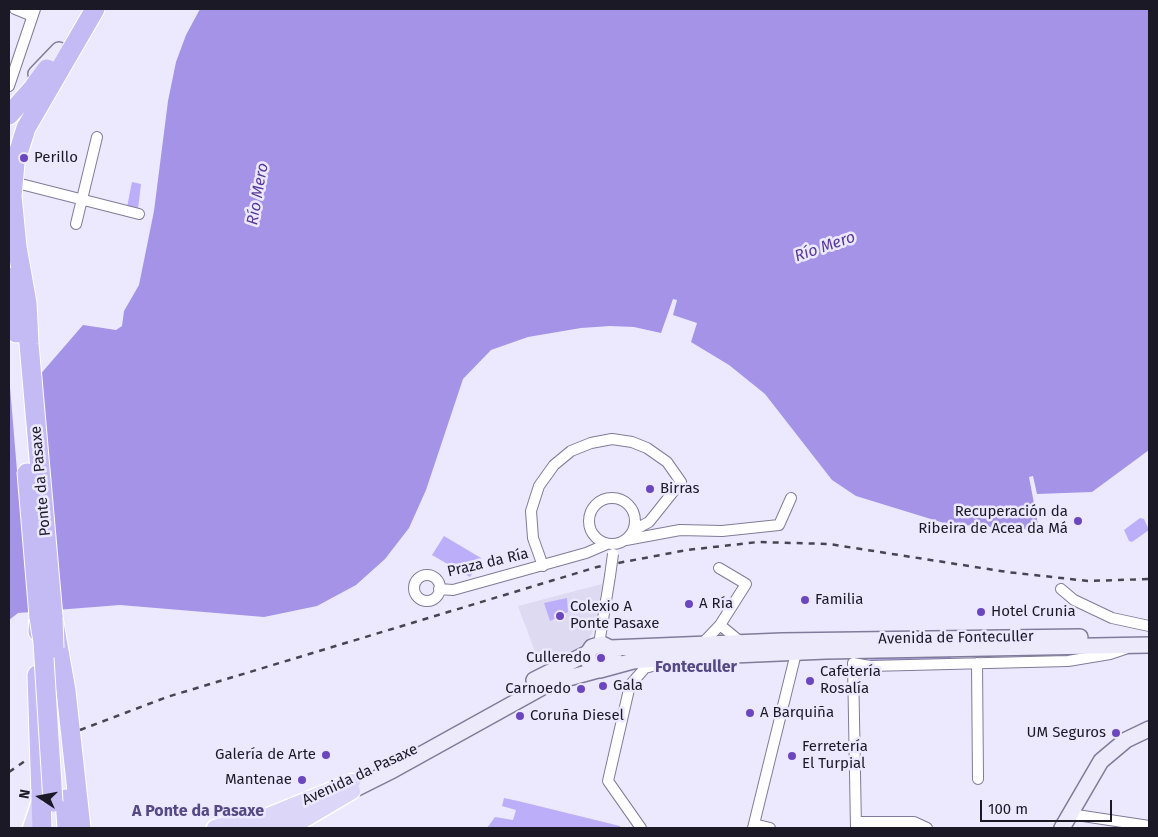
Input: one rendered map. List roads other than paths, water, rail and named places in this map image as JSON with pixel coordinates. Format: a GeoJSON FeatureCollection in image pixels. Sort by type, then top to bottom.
{"type":"FeatureCollection","features":[{"type":"Feature","properties":{"kind":"highway"},"geometry":{"type":"LineString","coordinates":[[9,115],[34,88],[85,9]]}},
{"type":"Feature","properties":{"kind":"highway"},"geometry":{"type":"LineString","coordinates":[[23,345],[27,303],[13,212],[15,163],[26,128],[95,9]]}},
{"type":"Feature","properties":{"kind":"highway"},"geometry":{"type":"LineString","coordinates":[[9,277],[23,345]]}},
{"type":"Feature","properties":{"kind":"highway","name":"Ponte da Pasaxe"},"geometry":{"type":"LineString","coordinates":[[23,345],[46,617]]}},
{"type":"Feature","properties":{"kind":"highway"},"geometry":{"type":"LineString","coordinates":[[46,617],[66,690],[78,826]]}},
{"type":"Feature","properties":{"kind":"highway"},"geometry":{"type":"LineString","coordinates":[[42,828],[37,694],[46,617]]}},
{"type":"Feature","properties":{"kind":"highway"},"geometry":{"type":"LineString","coordinates":[[46,617],[53,639],[78,826]]}},
{"type":"Feature","properties":{"kind":"highway"},"geometry":{"type":"LineString","coordinates":[[46,617],[43,642],[55,828]]}},
{"type":"Feature","properties":{"kind":"main road"},"geometry":{"type":"LineString","coordinates":[[9,102],[59,50]]}},
{"type":"Feature","properties":{"kind":"main road"},"geometry":{"type":"LineString","coordinates":[[9,246],[22,298],[23,345]]}},
{"type":"Feature","properties":{"kind":"main road"},"geometry":{"type":"LineString","coordinates":[[9,308],[23,345]]}},
{"type":"Feature","properties":{"kind":"main road","name":"Avenida de Fonteculler"},"geometry":{"type":"LineString","coordinates":[[480,718],[537,678],[599,649],[928,637],[1149,637]]}},
{"type":"Feature","properties":{"kind":"main road"},"geometry":{"type":"LineString","coordinates":[[990,637],[1059,644],[1070,654]]}},
{"type":"Feature","properties":{"kind":"main road","name":"Avenida de Fonteculler"},"geometry":{"type":"LineString","coordinates":[[480,718],[550,682],[608,667],[664,658],[797,651],[852,653],[884,650],[1070,654],[1142,646]]}},
{"type":"Feature","properties":{"kind":"main road"},"geometry":{"type":"LineString","coordinates":[[599,649],[614,657],[608,667],[590,664],[599,649]]}},
{"type":"Feature","properties":{"kind":"main road","name":"Avenida da Pasaxe"},"geometry":{"type":"LineString","coordinates":[[239,828],[267,822],[353,785],[480,718]]}},
{"type":"Feature","properties":{"kind":"main road"},"geometry":{"type":"LineString","coordinates":[[1062,828],[1101,761],[1126,740],[1149,729]]}},
{"type":"Feature","properties":{"kind":"main road"},"geometry":{"type":"LineString","coordinates":[[290,828],[353,785]]}},
{"type":"Feature","properties":{"kind":"main road"},"geometry":{"type":"LineString","coordinates":[[31,828],[41,794]]}},
{"type":"Feature","properties":{"kind":"main road"},"geometry":{"type":"LineString","coordinates":[[216,828],[241,819],[267,822]]}},
{"type":"Feature","properties":{"kind":"street"},"geometry":{"type":"LineString","coordinates":[[9,86],[33,13],[15,9]]}},
{"type":"Feature","properties":{"kind":"street"},"geometry":{"type":"LineString","coordinates":[[76,224],[97,137]]}},
{"type":"Feature","properties":{"kind":"street"},"geometry":{"type":"LineString","coordinates":[[13,182],[139,214]]}},
{"type":"Feature","properties":{"kind":"street","name":"Praza da Ría"},"geometry":{"type":"LineString","coordinates":[[440,589],[453,590],[611,548],[626,540],[634,530],[649,522],[681,482],[675,470],[647,448],[632,442],[612,439],[591,443],[571,451],[554,465],[539,486],[531,511],[533,538],[543,566]]}},
{"type":"Feature","properties":{"kind":"street"},"geometry":{"type":"LineString","coordinates":[[599,649],[610,576],[611,548],[595,537],[589,524],[592,509],[604,500],[617,498],[629,505],[636,517],[634,530]]}},
{"type":"Feature","properties":{"kind":"street"},"geometry":{"type":"LineString","coordinates":[[626,540],[680,530],[722,531],[779,525],[792,498]]}},
{"type":"Feature","properties":{"kind":"street"},"geometry":{"type":"LineString","coordinates":[[701,645],[720,625],[746,584],[719,568]]}},
{"type":"Feature","properties":{"kind":"street"},"geometry":{"type":"LineString","coordinates":[[1061,589],[1074,600],[1112,618],[1149,626]]}},
{"type":"Feature","properties":{"kind":"street"},"geometry":{"type":"LineString","coordinates":[[720,625],[742,643]]}},
{"type":"Feature","properties":{"kind":"street"},"geometry":{"type":"LineString","coordinates":[[852,653],[917,643],[928,637]]}},
{"type":"Feature","properties":{"kind":"street","name":"Avenida de Fonteculler"},"geometry":{"type":"LineString","coordinates":[[762,642],[797,651],[852,653]]}},
{"type":"Feature","properties":{"kind":"street"},"geometry":{"type":"LineString","coordinates":[[770,828],[754,826],[797,651]]}},
{"type":"Feature","properties":{"kind":"street"},"geometry":{"type":"LineString","coordinates":[[852,653],[870,666],[976,663],[1070,654]]}},
{"type":"Feature","properties":{"kind":"street"},"geometry":{"type":"LineString","coordinates":[[852,653],[856,825],[914,822],[927,828]]}},
{"type":"Feature","properties":{"kind":"street"},"geometry":{"type":"LineString","coordinates":[[641,828],[608,781],[630,685],[645,668],[711,657]]}},
{"type":"Feature","properties":{"kind":"street"},"geometry":{"type":"LineString","coordinates":[[976,663],[978,779]]}},
{"type":"Feature","properties":{"kind":"street"},"geometry":{"type":"LineString","coordinates":[[608,667],[627,675],[630,685]]}},
{"type":"Feature","properties":{"kind":"street"},"geometry":{"type":"LineString","coordinates":[[1070,814],[1149,826]]}},
{"type":"Feature","properties":{"kind":"water","name":"Río Mero"},"geometry":{"type":"Polygon","coordinates":[[[200,9],[1149,9],[1149,450],[1092,492],[1037,494],[1033,476],[1029,477],[1039,530],[947,524],[856,496],[832,480],[765,394],[729,365],[691,342],[697,323],[673,315],[677,300],[673,299],[661,333],[634,327],[581,328],[528,337],[491,350],[463,379],[426,490],[409,528],[385,559],[356,585],[317,606],[264,617],[120,605],[18,613],[9,620],[9,377],[38,377],[83,325],[116,330],[122,326],[124,311],[139,285],[154,211],[168,101],[176,62],[186,35],[200,9]]]}},
{"type":"Feature","properties":{"kind":"railway"},"geometry":{"type":"LineString","coordinates":[[80,730],[167,697],[597,567],[687,550],[758,542],[829,544],[1007,572],[1088,581],[1149,579]]}},
{"type":"Feature","properties":{"kind":"railway"},"geometry":{"type":"LineString","coordinates":[[9,772],[28,759]]}},
{"type":"Feature","properties":{"kind":"place","name":"Perillo"},"geometry":{"type":"Point","coordinates":[24,158]}},
{"type":"Feature","properties":{"kind":"place","name":"Birras"},"geometry":{"type":"Point","coordinates":[650,489]}},
{"type":"Feature","properties":{"kind":"place","name":"Recuperación da Ribeira de Acea da Má"},"geometry":{"type":"Point","coordinates":[1078,521]}},
{"type":"Feature","properties":{"kind":"place","name":"Familia"},"geometry":{"type":"Point","coordinates":[805,600]}},
{"type":"Feature","properties":{"kind":"place","name":"A Ría"},"geometry":{"type":"Point","coordinates":[689,604]}},
{"type":"Feature","properties":{"kind":"place","name":"Hotel Crunia"},"geometry":{"type":"Point","coordinates":[981,612]}},
{"type":"Feature","properties":{"kind":"place","name":"Colexio A Ponte Pasaxe"},"geometry":{"type":"Point","coordinates":[560,616]}},
{"type":"Feature","properties":{"kind":"place","name":"Culleredo"},"geometry":{"type":"Point","coordinates":[601,658]}},
{"type":"Feature","properties":{"kind":"place","name":"Cafetería Rosalía"},"geometry":{"type":"Point","coordinates":[810,681]}},
{"type":"Feature","properties":{"kind":"place","name":"Gala"},"geometry":{"type":"Point","coordinates":[603,686]}},
{"type":"Feature","properties":{"kind":"place","name":"Carnoedo"},"geometry":{"type":"Point","coordinates":[581,689]}},
{"type":"Feature","properties":{"kind":"place","name":"A Barquiña"},"geometry":{"type":"Point","coordinates":[750,713]}},
{"type":"Feature","properties":{"kind":"place","name":"Coruña Diesel"},"geometry":{"type":"Point","coordinates":[520,716]}},
{"type":"Feature","properties":{"kind":"place","name":"UM Seguros"},"geometry":{"type":"Point","coordinates":[1116,733]}},
{"type":"Feature","properties":{"kind":"place","name":"Galería de Arte"},"geometry":{"type":"Point","coordinates":[326,755]}},
{"type":"Feature","properties":{"kind":"place","name":"Ferretería El Turpial"},"geometry":{"type":"Point","coordinates":[792,756]}},
{"type":"Feature","properties":{"kind":"place","name":"Mantenae"},"geometry":{"type":"Point","coordinates":[302,780]}},
{"type":"Feature","properties":{"kind":"district","name":"Fonteculler"},"geometry":{"type":"Point","coordinates":[696,668]}},
{"type":"Feature","properties":{"kind":"district","name":"A Ponte da Pasaxe"},"geometry":{"type":"Point","coordinates":[198,812]}}]}
